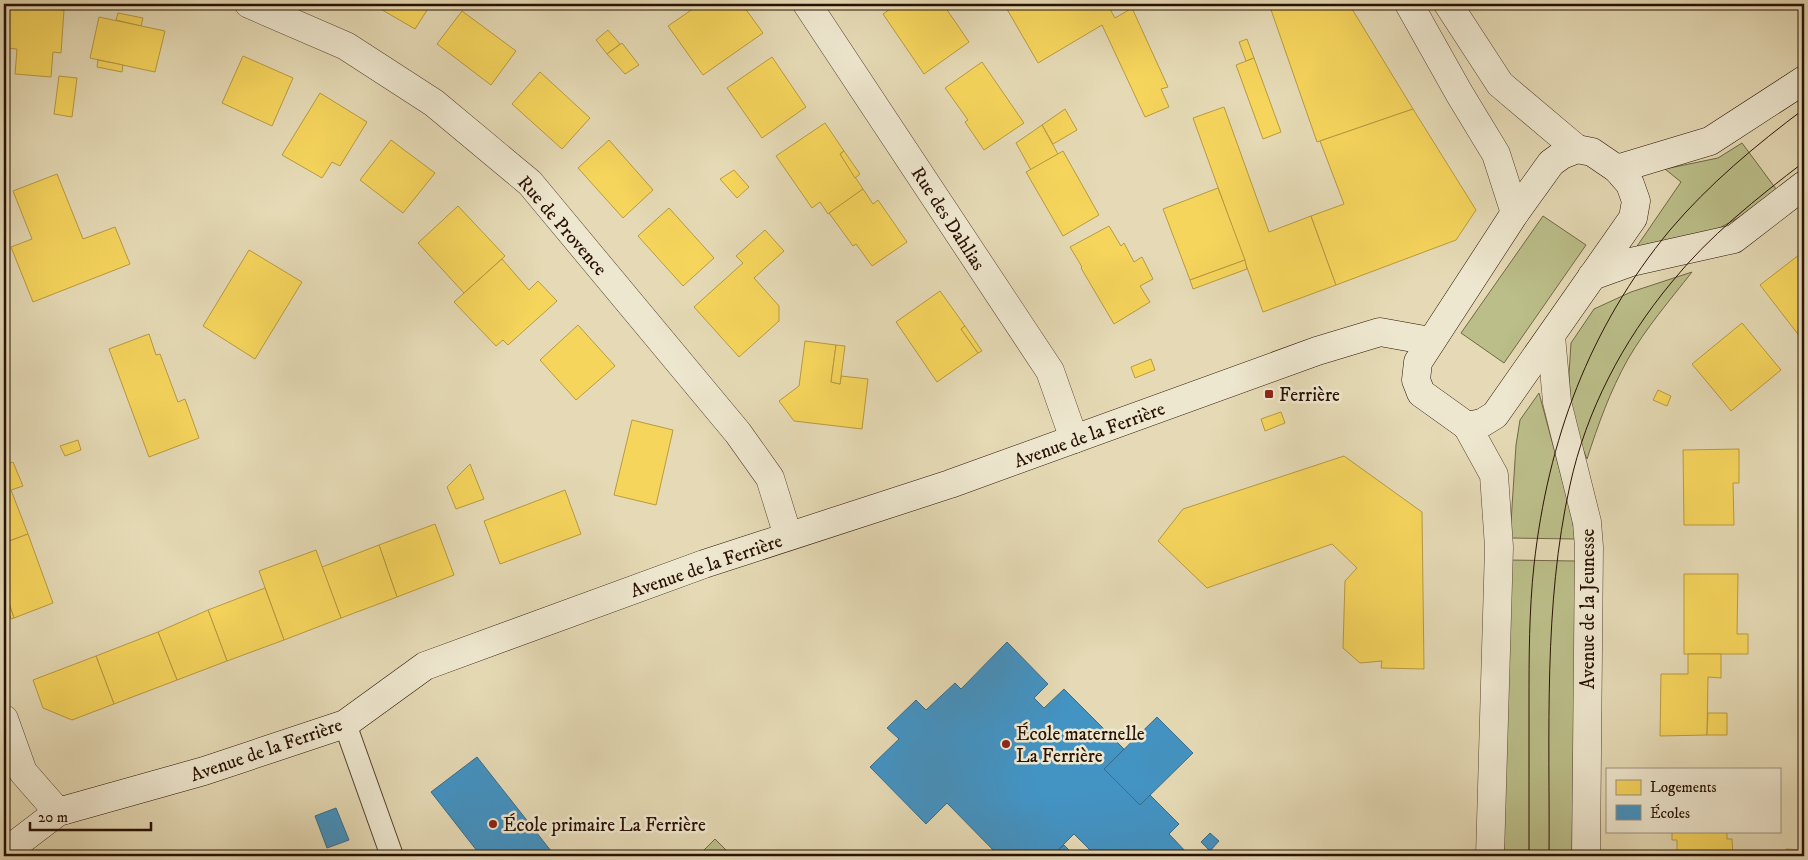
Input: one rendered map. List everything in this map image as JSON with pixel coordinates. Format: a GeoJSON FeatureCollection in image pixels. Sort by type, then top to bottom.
{"type":"FeatureCollection","features":[{"type":"Feature","properties":{"kind":"street","name":"Rue de Provence"},"geometry":{"type":"LineString","coordinates":[[250,4],[346,46],[434,103],[530,183],[738,433],[770,478],[788,536]]}},
{"type":"Feature","properties":{"kind":"street","name":"Rue des Dahlias"},"geometry":{"type":"LineString","coordinates":[[807,4],[1050,371],[1074,439]]}},
{"type":"Feature","properties":{"kind":"street"},"geometry":{"type":"LineString","coordinates":[[1409,4],[1496,154],[1515,213]]}},
{"type":"Feature","properties":{"kind":"street"},"geometry":{"type":"LineString","coordinates":[[1448,4],[1500,84],[1577,149],[1592,152],[1617,169],[1630,184],[1636,201],[1633,218],[1495,415],[1482,423],[1467,426]]}},
{"type":"Feature","properties":{"kind":"street"},"geometry":{"type":"LineString","coordinates":[[1617,169],[1710,142],[1804,80]]}},
{"type":"Feature","properties":{"kind":"street"},"geometry":{"type":"LineString","coordinates":[[1490,856],[1499,547],[1494,475],[1467,426],[1421,393],[1416,380],[1418,362],[1515,213],[1551,163],[1562,155],[1577,149]]}},
{"type":"Feature","properties":{"kind":"street"},"geometry":{"type":"LineString","coordinates":[[1592,276],[1631,262],[1734,239],[1804,185]]}},
{"type":"Feature","properties":{"kind":"street","name":"Avenue de la Ferrière"},"geometry":{"type":"LineString","coordinates":[[4,850],[12,847],[58,812],[204,771],[345,724],[425,666],[704,564],[950,484],[1317,351],[1380,332],[1430,341]]}},
{"type":"Feature","properties":{"kind":"street","name":"Avenue de la Jeunesse"},"geometry":{"type":"LineString","coordinates":[[1551,336],[1557,402],[1587,522],[1586,856]]}},
{"type":"Feature","properties":{"kind":"street"},"geometry":{"type":"LineString","coordinates":[[4,720],[23,772],[58,812]]}},
{"type":"Feature","properties":{"kind":"lane"},"geometry":{"type":"LineString","coordinates":[[345,724],[392,856]]}},
{"type":"Feature","properties":{"kind":"green space"},"geometry":{"type":"Polygon","coordinates":[[[1742,143],[1779,193],[1701,238],[1631,255],[1681,182],[1665,169],[1718,158],[1742,143]]]}},
{"type":"Feature","properties":{"kind":"green space"},"geometry":{"type":"Polygon","coordinates":[[[1543,216],[1586,245],[1504,363],[1461,333],[1543,216]]]}},
{"type":"Feature","properties":{"kind":"green space"},"geometry":{"type":"Polygon","coordinates":[[[1692,272],[1650,325],[1628,359],[1605,408],[1587,459],[1577,434],[1571,409],[1569,374],[1571,343],[1594,309],[1631,292],[1692,272]]]}},
{"type":"Feature","properties":{"kind":"green space"},"geometry":{"type":"Polygon","coordinates":[[[1539,393],[1572,516],[1575,539],[1510,538],[1516,445],[1520,420],[1539,393]]]}},
{"type":"Feature","properties":{"kind":"green space"},"geometry":{"type":"Polygon","coordinates":[[[1507,560],[1576,561],[1572,856],[1504,856],[1507,560]]]}},
{"type":"Feature","properties":{"kind":"green space"},"geometry":{"type":"Polygon","coordinates":[[[715,839],[732,856],[698,856],[715,839]]]}},
{"type":"Feature","properties":{"kind":"building: Logements"},"geometry":{"type":"Polygon","coordinates":[[[22,4],[47,4],[47,9],[22,7],[22,4]]]}},
{"type":"Feature","properties":{"kind":"building: Logements"},"geometry":{"type":"Polygon","coordinates":[[[372,4],[431,4],[415,29],[372,4]]]}},
{"type":"Feature","properties":{"kind":"building: Logements"},"geometry":{"type":"Polygon","coordinates":[[[700,4],[742,4],[763,33],[703,75],[668,26],[700,4]]]}},
{"type":"Feature","properties":{"kind":"building: Logements"},"geometry":{"type":"Polygon","coordinates":[[[897,4],[943,4],[969,42],[924,74],[883,14],[897,4]]]}},
{"type":"Feature","properties":{"kind":"building: Logements"},"geometry":{"type":"Polygon","coordinates":[[[1004,4],[1107,4],[1115,18],[1132,8],[1168,87],[1161,89],[1169,107],[1145,117],[1102,25],[1038,63],[1004,4]]]}},
{"type":"Feature","properties":{"kind":"building: Logements"},"geometry":{"type":"Polygon","coordinates":[[[1269,4],[1349,4],[1413,109],[1317,142],[1269,4]]]}},
{"type":"Feature","properties":{"kind":"building: Logements"},"geometry":{"type":"Polygon","coordinates":[[[4,6],[64,10],[61,53],[53,52],[51,77],[15,74],[17,49],[4,48],[4,6]]]}},
{"type":"Feature","properties":{"kind":"building: Logements"},"geometry":{"type":"Polygon","coordinates":[[[462,11],[516,51],[491,85],[437,44],[462,11]]]}},
{"type":"Feature","properties":{"kind":"building: Logements"},"geometry":{"type":"Polygon","coordinates":[[[118,13],[143,18],[141,26],[116,20],[118,13]]]}},
{"type":"Feature","properties":{"kind":"building: Logements"},"geometry":{"type":"Polygon","coordinates":[[[99,17],[165,31],[155,72],[90,58],[99,17]]]}},
{"type":"Feature","properties":{"kind":"building: Logements"},"geometry":{"type":"Polygon","coordinates":[[[608,30],[620,44],[607,54],[596,40],[608,30]]]}},
{"type":"Feature","properties":{"kind":"building: Logements"},"geometry":{"type":"Polygon","coordinates":[[[1247,39],[1254,58],[1246,61],[1239,42],[1247,39]]]}},
{"type":"Feature","properties":{"kind":"building: Logements"},"geometry":{"type":"Polygon","coordinates":[[[622,43],[639,65],[625,74],[607,54],[622,43]]]}},
{"type":"Feature","properties":{"kind":"building: Logements"},"geometry":{"type":"Polygon","coordinates":[[[243,56],[293,78],[272,126],[222,103],[243,56]]]}},
{"type":"Feature","properties":{"kind":"building: Logements"},"geometry":{"type":"Polygon","coordinates":[[[772,57],[806,107],[762,138],[727,88],[772,57]]]}},
{"type":"Feature","properties":{"kind":"building: Logements"},"geometry":{"type":"Polygon","coordinates":[[[1254,58],[1281,132],[1263,139],[1236,65],[1254,58]]]}},
{"type":"Feature","properties":{"kind":"building: Logements"},"geometry":{"type":"Polygon","coordinates":[[[98,60],[123,65],[122,72],[97,67],[98,60]]]}},
{"type":"Feature","properties":{"kind":"building: Logements"},"geometry":{"type":"Polygon","coordinates":[[[982,62],[1024,123],[984,150],[965,122],[968,120],[945,88],[982,62]]]}},
{"type":"Feature","properties":{"kind":"building: Logements"},"geometry":{"type":"Polygon","coordinates":[[[540,72],[590,118],[562,149],[512,104],[540,72]]]}},
{"type":"Feature","properties":{"kind":"building: Logements"},"geometry":{"type":"Polygon","coordinates":[[[59,76],[77,78],[72,117],[54,114],[59,76]]]}},
{"type":"Feature","properties":{"kind":"building: Logements"},"geometry":{"type":"Polygon","coordinates":[[[320,93],[367,122],[340,166],[332,162],[322,178],[282,155],[320,93]]]}},
{"type":"Feature","properties":{"kind":"building: Logements"},"geometry":{"type":"Polygon","coordinates":[[[1224,107],[1269,232],[1311,216],[1336,285],[1263,312],[1193,118],[1224,107]]]}},
{"type":"Feature","properties":{"kind":"building: Logements"},"geometry":{"type":"Polygon","coordinates":[[[1065,109],[1077,130],[1053,144],[1042,125],[1065,109]]]}},
{"type":"Feature","properties":{"kind":"building: Logements"},"geometry":{"type":"Polygon","coordinates":[[[1413,109],[1476,210],[1456,240],[1336,285],[1311,216],[1344,204],[1320,141],[1413,109]]]}},
{"type":"Feature","properties":{"kind":"building: Logements"},"geometry":{"type":"Polygon","coordinates":[[[825,123],[844,151],[840,154],[863,189],[828,214],[820,202],[812,208],[776,156],[825,123]]]}},
{"type":"Feature","properties":{"kind":"building: Logements"},"geometry":{"type":"Polygon","coordinates":[[[1042,125],[1058,154],[1031,170],[1016,143],[1042,125]]]}},
{"type":"Feature","properties":{"kind":"building: Logements"},"geometry":{"type":"Polygon","coordinates":[[[391,140],[435,173],[403,213],[360,180],[391,140]]]}},
{"type":"Feature","properties":{"kind":"building: Logements"},"geometry":{"type":"Polygon","coordinates":[[[609,140],[653,190],[623,218],[578,168],[609,140]]]}},
{"type":"Feature","properties":{"kind":"building: Logements"},"geometry":{"type":"Polygon","coordinates":[[[844,151],[860,174],[855,178],[840,154],[844,151]]]}},
{"type":"Feature","properties":{"kind":"building: Logements"},"geometry":{"type":"Polygon","coordinates":[[[1063,151],[1099,215],[1063,236],[1026,172],[1063,151]]]}},
{"type":"Feature","properties":{"kind":"building: Logements"},"geometry":{"type":"Polygon","coordinates":[[[734,170],[749,187],[737,198],[720,179],[734,170]]]}},
{"type":"Feature","properties":{"kind":"building: Logements"},"geometry":{"type":"Polygon","coordinates":[[[57,174],[83,239],[115,227],[130,264],[33,302],[11,247],[32,239],[13,191],[57,174]]]}},
{"type":"Feature","properties":{"kind":"building: Logements"},"geometry":{"type":"Polygon","coordinates":[[[1218,188],[1245,260],[1190,280],[1163,209],[1218,188]]]}},
{"type":"Feature","properties":{"kind":"building: Logements"},"geometry":{"type":"Polygon","coordinates":[[[863,189],[873,204],[878,200],[907,242],[872,266],[856,244],[853,246],[829,213],[863,189]]]}},
{"type":"Feature","properties":{"kind":"building: Logements"},"geometry":{"type":"Polygon","coordinates":[[[458,206],[505,256],[464,293],[418,243],[458,206]]]}},
{"type":"Feature","properties":{"kind":"building: Logements"},"geometry":{"type":"Polygon","coordinates":[[[669,208],[714,258],[683,286],[638,236],[669,208]]]}},
{"type":"Feature","properties":{"kind":"building: Logements"},"geometry":{"type":"Polygon","coordinates":[[[1109,226],[1121,246],[1124,243],[1134,262],[1142,257],[1153,279],[1140,286],[1150,302],[1114,324],[1070,247],[1109,226]]]}},
{"type":"Feature","properties":{"kind":"building: Logements"},"geometry":{"type":"Polygon","coordinates":[[[765,230],[784,251],[754,278],[779,306],[779,321],[739,357],[694,307],[743,263],[736,256],[765,230]]]}},
{"type":"Feature","properties":{"kind":"building: Logements"},"geometry":{"type":"Polygon","coordinates":[[[249,250],[302,282],[255,359],[203,326],[249,250]]]}},
{"type":"Feature","properties":{"kind":"building: Logements"},"geometry":{"type":"Polygon","coordinates":[[[1804,251],[1804,342],[1760,285],[1804,251]]]}},
{"type":"Feature","properties":{"kind":"building: Logements"},"geometry":{"type":"Polygon","coordinates":[[[502,259],[529,290],[538,281],[557,301],[508,345],[503,340],[496,346],[454,302],[502,259]]]}},
{"type":"Feature","properties":{"kind":"building: Logements"},"geometry":{"type":"Polygon","coordinates":[[[1245,260],[1247,269],[1193,289],[1190,280],[1245,260]]]}},
{"type":"Feature","properties":{"kind":"building: Logements"},"geometry":{"type":"Polygon","coordinates":[[[940,291],[965,326],[961,329],[978,353],[937,382],[896,322],[940,291]]]}},
{"type":"Feature","properties":{"kind":"building: Logements"},"geometry":{"type":"Polygon","coordinates":[[[1742,323],[1781,370],[1731,411],[1692,364],[1742,323]]]}},
{"type":"Feature","properties":{"kind":"building: Logements"},"geometry":{"type":"Polygon","coordinates":[[[578,325],[615,366],[576,400],[540,360],[578,325]]]}},
{"type":"Feature","properties":{"kind":"building: Logements"},"geometry":{"type":"Polygon","coordinates":[[[965,326],[982,351],[978,353],[961,329],[965,326]]]}},
{"type":"Feature","properties":{"kind":"building: Logements"},"geometry":{"type":"Polygon","coordinates":[[[149,334],[156,355],[160,354],[178,402],[185,399],[199,438],[149,457],[109,349],[149,334]]]}},
{"type":"Feature","properties":{"kind":"building: Logements"},"geometry":{"type":"Polygon","coordinates":[[[805,341],[836,345],[831,382],[840,384],[841,376],[868,379],[862,429],[794,421],[779,401],[799,386],[805,341]]]}},
{"type":"Feature","properties":{"kind":"building: Logements"},"geometry":{"type":"Polygon","coordinates":[[[836,345],[845,346],[840,384],[831,382],[836,345]]]}},
{"type":"Feature","properties":{"kind":"building: Logements"},"geometry":{"type":"Polygon","coordinates":[[[1151,359],[1155,370],[1135,378],[1131,367],[1151,359]]]}},
{"type":"Feature","properties":{"kind":"building: Logements"},"geometry":{"type":"Polygon","coordinates":[[[1658,390],[1671,396],[1667,406],[1653,400],[1658,390]]]}},
{"type":"Feature","properties":{"kind":"building: Logements"},"geometry":{"type":"Polygon","coordinates":[[[1281,412],[1285,423],[1265,431],[1261,419],[1281,412]]]}},
{"type":"Feature","properties":{"kind":"building: Logements"},"geometry":{"type":"Polygon","coordinates":[[[632,420],[673,430],[656,505],[614,495],[632,420]]]}},
{"type":"Feature","properties":{"kind":"building: Logements"},"geometry":{"type":"Polygon","coordinates":[[[78,440],[81,450],[65,456],[60,446],[78,440]]]}},
{"type":"Feature","properties":{"kind":"building: Logements"},"geometry":{"type":"Polygon","coordinates":[[[1739,449],[1739,483],[1733,483],[1734,525],[1684,525],[1683,450],[1739,449]]]}},
{"type":"Feature","properties":{"kind":"building: Logements"},"geometry":{"type":"Polygon","coordinates":[[[1344,456],[1422,512],[1424,669],[1381,668],[1382,661],[1360,663],[1343,648],[1345,581],[1357,568],[1332,544],[1207,588],[1158,541],[1183,509],[1344,456]]]}},
{"type":"Feature","properties":{"kind":"building: Logements"},"geometry":{"type":"Polygon","coordinates":[[[13,462],[23,486],[11,490],[28,534],[4,543],[4,465],[13,462]]]}},
{"type":"Feature","properties":{"kind":"building: Logements"},"geometry":{"type":"Polygon","coordinates":[[[470,464],[484,499],[456,509],[447,487],[470,464]]]}},
{"type":"Feature","properties":{"kind":"building: Logements"},"geometry":{"type":"Polygon","coordinates":[[[565,490],[581,534],[500,564],[484,521],[565,490]]]}},
{"type":"Feature","properties":{"kind":"building: Logements"},"geometry":{"type":"Polygon","coordinates":[[[435,524],[454,575],[397,597],[379,545],[435,524]]]}},
{"type":"Feature","properties":{"kind":"building: Logements"},"geometry":{"type":"Polygon","coordinates":[[[28,534],[53,603],[14,618],[7,598],[4,599],[4,543],[28,534]]]}},
{"type":"Feature","properties":{"kind":"building: Logements"},"geometry":{"type":"Polygon","coordinates":[[[379,545],[397,597],[341,618],[322,567],[379,545]]]}},
{"type":"Feature","properties":{"kind":"building: Logements"},"geometry":{"type":"Polygon","coordinates":[[[316,550],[341,618],[284,640],[259,571],[316,550]]]}},
{"type":"Feature","properties":{"kind":"building: Logements"},"geometry":{"type":"Polygon","coordinates":[[[1684,574],[1738,574],[1737,634],[1748,634],[1748,654],[1684,654],[1684,574]]]}},
{"type":"Feature","properties":{"kind":"building: Logements"},"geometry":{"type":"Polygon","coordinates":[[[265,588],[284,640],[227,661],[208,610],[265,588]]]}},
{"type":"Feature","properties":{"kind":"building: Logements"},"geometry":{"type":"Polygon","coordinates":[[[7,598],[14,618],[11,619],[4,599],[7,598]]]}},
{"type":"Feature","properties":{"kind":"building: Logements"},"geometry":{"type":"Polygon","coordinates":[[[208,610],[227,661],[177,680],[158,632],[208,610]]]}},
{"type":"Feature","properties":{"kind":"building: Logements"},"geometry":{"type":"Polygon","coordinates":[[[158,632],[177,680],[114,704],[96,656],[158,632]]]}},
{"type":"Feature","properties":{"kind":"building: Logements"},"geometry":{"type":"Polygon","coordinates":[[[1688,654],[1721,654],[1721,678],[1708,677],[1707,735],[1660,736],[1661,674],[1688,674],[1688,654]]]}},
{"type":"Feature","properties":{"kind":"building: Logements"},"geometry":{"type":"Polygon","coordinates":[[[96,656],[114,704],[72,720],[43,708],[33,680],[96,656]]]}},
{"type":"Feature","properties":{"kind":"building: Logements"},"geometry":{"type":"Polygon","coordinates":[[[1708,713],[1727,713],[1727,735],[1707,735],[1708,713]]]}},
{"type":"Feature","properties":{"kind":"building: Logements"},"geometry":{"type":"Polygon","coordinates":[[[1672,832],[1727,832],[1727,839],[1732,839],[1733,856],[1677,856],[1677,840],[1672,840],[1672,832]]]}},
{"type":"Feature","properties":{"kind":"building: Logements"},"geometry":{"type":"Polygon","coordinates":[[[1786,849],[1801,850],[1801,856],[1786,856],[1786,849]]]}},
{"type":"Feature","properties":{"kind":"building: Écoles","name":"École maternelle La Ferrière"},"geometry":{"type":"Polygon","coordinates":[[[1007,642],[1048,684],[1034,698],[1044,708],[1064,689],[1124,749],[1104,769],[1140,805],[1150,795],[1179,824],[1169,834],[1188,854],[1186,856],[1096,856],[1074,834],[1052,856],[999,856],[947,803],[926,824],[870,767],[899,739],[887,728],[916,700],[926,710],[955,683],[961,689],[1007,642]]]}},
{"type":"Feature","properties":{"kind":"building: Écoles"},"geometry":{"type":"Polygon","coordinates":[[[1157,717],[1193,753],[1140,805],[1104,769],[1157,717]]]}},
{"type":"Feature","properties":{"kind":"building: Écoles","name":"École primaire La Ferrière"},"geometry":{"type":"Polygon","coordinates":[[[477,757],[555,856],[481,856],[431,792],[477,757]]]}},
{"type":"Feature","properties":{"kind":"building: Écoles"},"geometry":{"type":"Polygon","coordinates":[[[336,808],[349,840],[327,848],[315,816],[336,808]]]}},
{"type":"Feature","properties":{"kind":"building: Écoles"},"geometry":{"type":"Polygon","coordinates":[[[1210,833],[1219,841],[1210,851],[1201,842],[1210,833]]]}},
{"type":"Feature","properties":{"kind":"building: Écoles"},"geometry":{"type":"Polygon","coordinates":[[[1064,845],[1075,856],[1052,856],[1064,845]]]}},
{"type":"Feature","properties":{"kind":"tram line"},"geometry":{"type":"LineString","coordinates":[[1529,856],[1529,652],[1534,565],[1550,474],[1562,430],[1577,387],[1595,346],[1617,306],[1641,267],[1670,230],[1734,166],[1804,109]]}},
{"type":"Feature","properties":{"kind":"tram line"},"geometry":{"type":"LineString","coordinates":[[1549,856],[1549,716],[1555,577],[1570,485],[1586,430],[1608,378],[1622,353],[1671,283],[1717,234],[1804,162]]}},
{"type":"Feature","properties":{"kind":"place","name":"Ferrière"},"geometry":{"type":"Point","coordinates":[1269,394]}},
{"type":"Feature","properties":{"kind":"place","name":"École maternelle La Ferrière"},"geometry":{"type":"Point","coordinates":[1006,744]}},
{"type":"Feature","properties":{"kind":"place","name":"École primaire La Ferrière"},"geometry":{"type":"Point","coordinates":[493,824]}}]}
